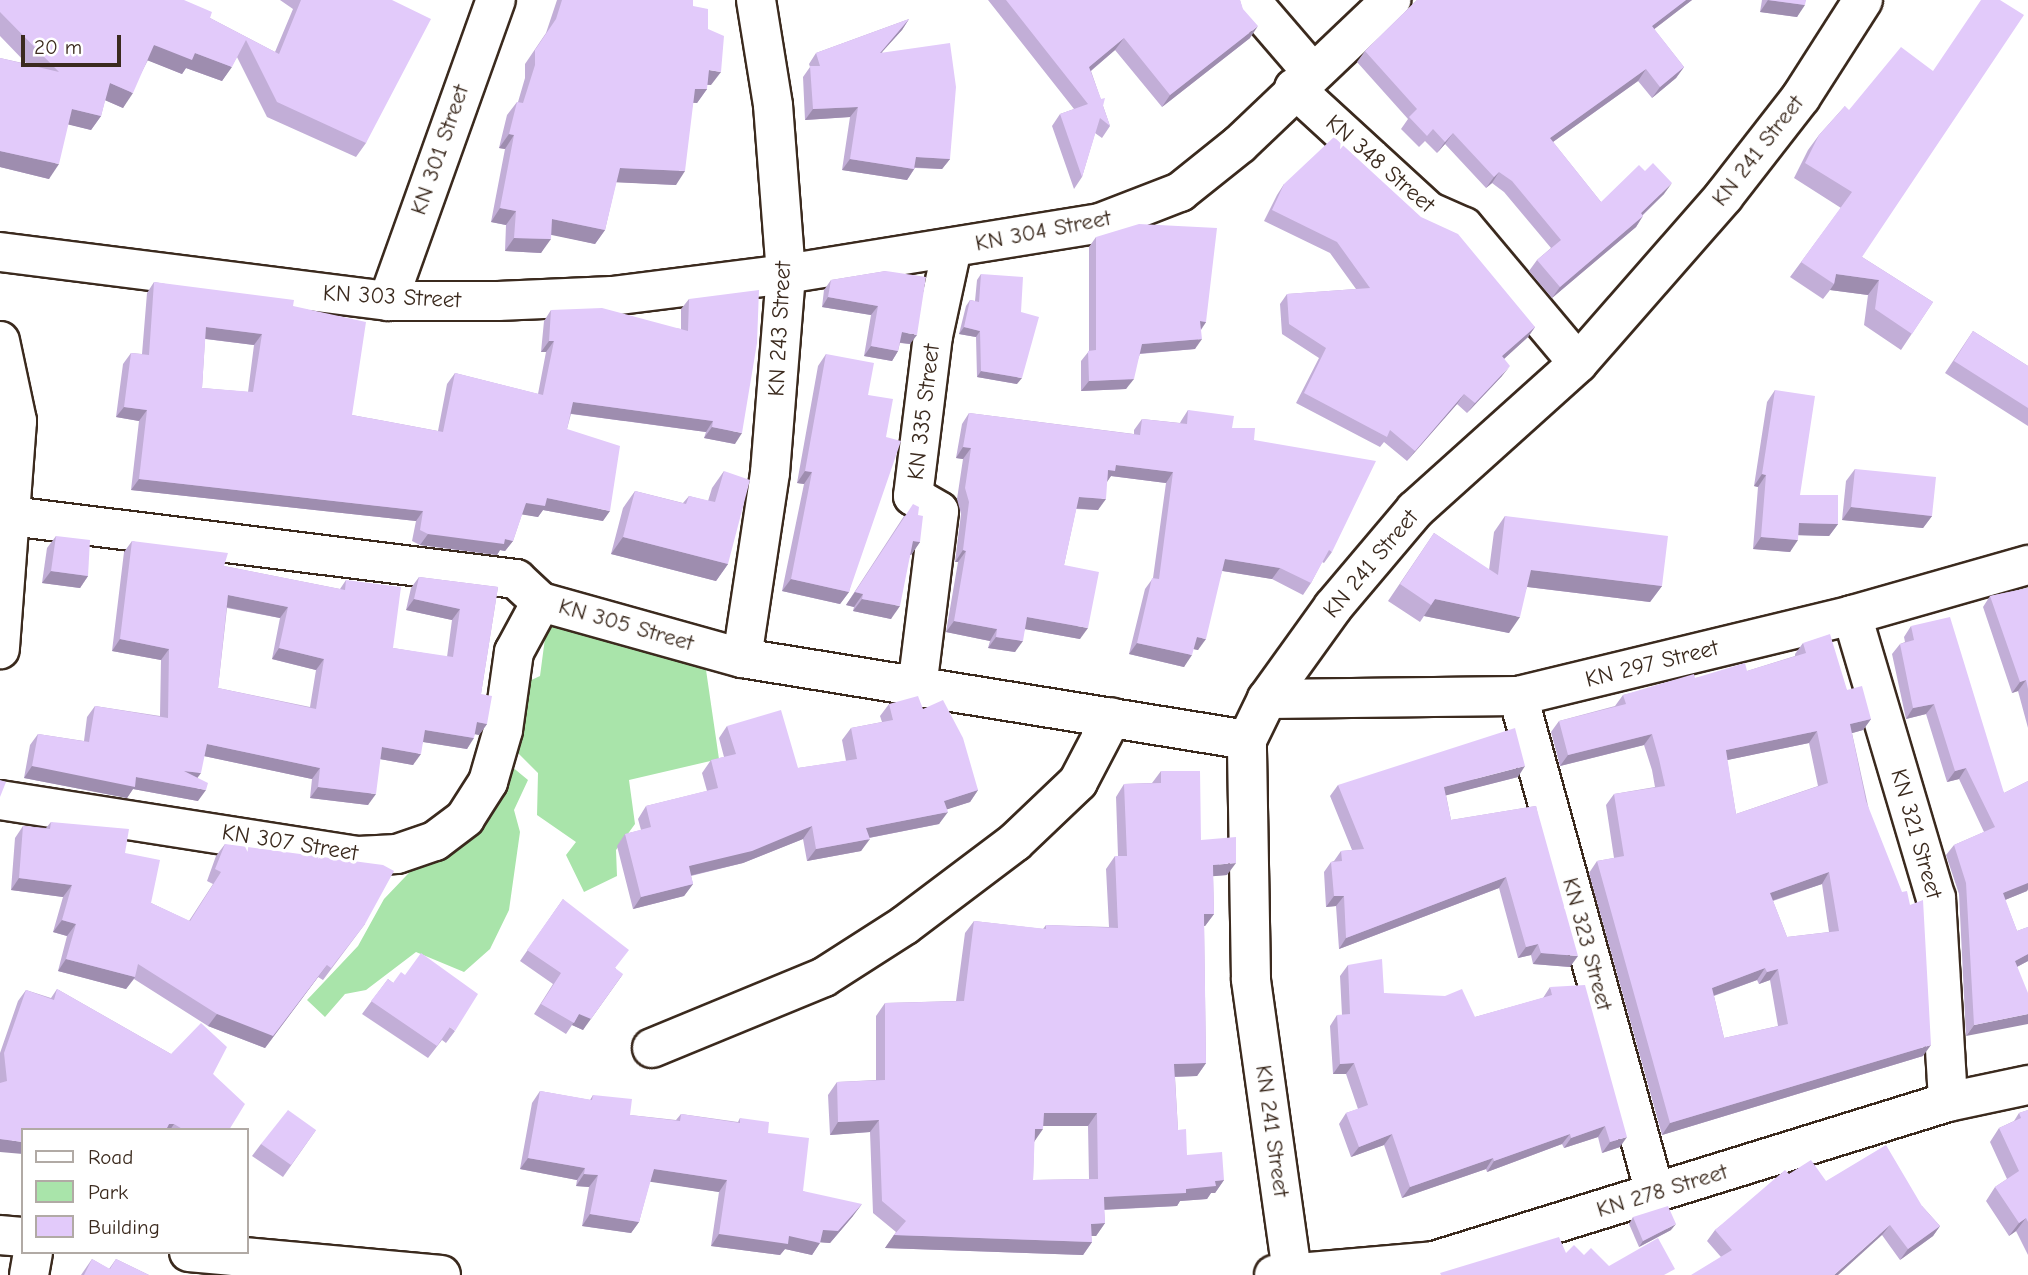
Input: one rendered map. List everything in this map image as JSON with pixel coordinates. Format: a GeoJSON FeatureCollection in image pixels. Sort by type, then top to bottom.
{"type":"FeatureCollection","features":[{"type":"Feature","properties":{"kind":"street","name":"KN 301 Street"},"geometry":{"type":"LineString","coordinates":[[388,301],[496,0]]}},
{"type":"Feature","properties":{"kind":"street","name":"KN 243 Street"},"geometry":{"type":"LineString","coordinates":[[742,658],[769,472],[786,274],[773,104],[755,0]]}},
{"type":"Feature","properties":{"kind":"street","name":"KN 348 Street"},"geometry":{"type":"LineString","coordinates":[[1250,0],[1303,80],[1428,211],[1464,227],[1578,363]]}},
{"type":"Feature","properties":{"kind":"street","name":"KN 304 Street"},"geometry":{"type":"LineString","coordinates":[[786,274],[1100,223],[1180,192],[1240,144],[1303,80],[1391,0]]}},
{"type":"Feature","properties":{"kind":"street","name":"KN 241 Street"},"geometry":{"type":"LineString","coordinates":[[1283,1274],[1251,979],[1247,740],[1267,699],[1334,607],[1415,510],[1578,363],[1724,196],[1801,97],[1863,0]]}},
{"type":"Feature","properties":{"kind":"street","name":"KN 335 Street"},"geometry":{"type":"LineString","coordinates":[[917,688],[939,511],[913,496],[933,336],[952,248]]}},
{"type":"Feature","properties":{"kind":"street","name":"KN 303 Street"},"geometry":{"type":"LineString","coordinates":[[0,252],[46,254],[388,301],[612,296],[786,274]]}},
{"type":"Feature","properties":{"kind":"street"},"geometry":{"type":"LineString","coordinates":[[0,341],[17,421],[0,649]]}},
{"type":"Feature","properties":{"kind":"street","name":"KN 305 Street"},"geometry":{"type":"LineString","coordinates":[[11,516],[516,579],[541,602],[742,658],[1247,740]]}},
{"type":"Feature","properties":{"kind":"street","name":"KN 297 Street"},"geometry":{"type":"LineString","coordinates":[[1267,699],[1518,696],[1852,615],[2028,565]]}},
{"type":"Feature","properties":{"kind":"street","name":"KN 307 Street"},"geometry":{"type":"LineString","coordinates":[[0,800],[358,856],[397,854],[435,841],[465,818],[488,782],[503,730],[514,652],[541,602]]}},
{"type":"Feature","properties":{"kind":"street","name":"KN 321 Street"},"geometry":{"type":"LineString","coordinates":[[1852,615],[1936,898],[1948,1101]]}},
{"type":"Feature","properties":{"kind":"street","name":"KN 323 Street"},"geometry":{"type":"LineString","coordinates":[[1518,696],[1656,1193]]}},
{"type":"Feature","properties":{"kind":"street"},"geometry":{"type":"LineString","coordinates":[[652,1048],[824,976],[905,925],[1015,842],[1078,782],[1112,717]]}},
{"type":"Feature","properties":{"kind":"street","name":"KN 278 Street"},"geometry":{"type":"LineString","coordinates":[[1283,1274],[1349,1272],[1434,1261],[1948,1101],[2028,1085]]}},
{"type":"Feature","properties":{"kind":"street"},"geometry":{"type":"LineString","coordinates":[[0,1235],[21,1237]]}},
{"type":"Feature","properties":{"kind":"street"},"geometry":{"type":"LineString","coordinates":[[29,1275],[33,1254]]}},
{"type":"Feature","properties":{"kind":"street"},"geometry":{"type":"LineString","coordinates":[[211,1254],[441,1275]]}},
{"type":"Feature","properties":{"kind":"green space"},"geometry":{"type":"Polygon","coordinates":[[[547,623],[705,663],[719,759],[629,780],[635,824],[616,850],[617,876],[584,892],[566,855],[576,842],[537,815],[538,773],[514,749],[525,683],[540,676],[547,623]]]}},
{"type":"Feature","properties":{"kind":"green space"},"geometry":{"type":"Polygon","coordinates":[[[511,766],[528,780],[514,810],[520,832],[509,910],[490,949],[464,972],[416,952],[366,990],[345,994],[325,1017],[307,1000],[358,946],[384,899],[511,766]]]}},
{"type":"Feature","properties":{"kind":"building"},"geometry":{"type":"Polygon","coordinates":[[[0,0],[184,0],[212,12],[210,18],[279,54],[301,0],[392,0],[431,19],[366,143],[277,102],[246,40],[232,67],[195,53],[192,60],[154,45],[133,93],[110,83],[101,116],[72,109],[59,164],[0,151],[0,58],[59,72],[0,12],[0,0]]]}},
{"type":"Feature","properties":{"kind":"building"},"geometry":{"type":"Polygon","coordinates":[[[562,0],[693,0],[693,6],[708,9],[708,29],[724,36],[721,72],[709,70],[707,89],[695,89],[685,171],[620,168],[605,230],[552,219],[551,239],[514,238],[516,211],[500,208],[514,135],[509,134],[517,102],[523,103],[535,65],[535,50],[556,19],[562,0]]]}},
{"type":"Feature","properties":{"kind":"building"},"geometry":{"type":"Polygon","coordinates":[[[1006,0],[1240,0],[1243,9],[1258,26],[1170,95],[1124,38],[1089,67],[1101,99],[1105,98],[1103,106],[1110,126],[1100,118],[1082,177],[1060,114],[1088,104],[1006,0]]]}},
{"type":"Feature","properties":{"kind":"building"},"geometry":{"type":"Polygon","coordinates":[[[1417,0],[1686,0],[1652,26],[1684,67],[1660,87],[1646,69],[1550,138],[1601,202],[1639,165],[1645,171],[1653,163],[1672,183],[1641,213],[1643,216],[1560,287],[1537,260],[1561,240],[1512,181],[1499,172],[1494,177],[1453,133],[1445,142],[1433,129],[1427,136],[1409,117],[1417,109],[1365,51],[1417,0]]]}},
{"type":"Feature","properties":{"kind":"building"},"geometry":{"type":"Polygon","coordinates":[[[1768,0],[1806,0],[1805,5],[1768,0]]]}},
{"type":"Feature","properties":{"kind":"building"},"geometry":{"type":"Polygon","coordinates":[[[1981,0],[2000,0],[2024,15],[1862,257],[1933,302],[1912,334],[1875,309],[1879,280],[1836,274],[1834,284],[1801,262],[1852,192],[1805,163],[1819,135],[1845,106],[1849,110],[1901,47],[1933,71],[1981,0]]]}},
{"type":"Feature","properties":{"kind":"building"},"geometry":{"type":"Polygon","coordinates":[[[909,19],[880,53],[950,43],[956,87],[950,159],[916,157],[914,169],[850,159],[858,107],[813,109],[810,66],[820,66],[816,53],[909,19]]]}},
{"type":"Feature","properties":{"kind":"building"},"geometry":{"type":"Polygon","coordinates":[[[1334,137],[1421,217],[1458,234],[1535,327],[1502,356],[1510,366],[1475,403],[1464,394],[1415,451],[1390,430],[1387,437],[1304,393],[1326,348],[1289,324],[1287,294],[1370,288],[1337,242],[1272,210],[1284,184],[1334,137]]]}},
{"type":"Feature","properties":{"kind":"building"},"geometry":{"type":"Polygon","coordinates":[[[1139,224],[1217,228],[1206,322],[1200,321],[1202,339],[1142,344],[1134,379],[1089,381],[1088,351],[1096,350],[1096,237],[1139,224]]]}},
{"type":"Feature","properties":{"kind":"building"},"geometry":{"type":"Polygon","coordinates":[[[886,271],[926,277],[917,335],[902,332],[898,351],[871,346],[878,306],[828,297],[831,280],[886,271]]]}},
{"type":"Feature","properties":{"kind":"building"},"geometry":{"type":"Polygon","coordinates":[[[981,274],[1023,277],[1021,312],[1039,317],[1022,378],[981,371],[980,331],[964,327],[970,300],[979,302],[981,274]]]}},
{"type":"Feature","properties":{"kind":"building"},"geometry":{"type":"Polygon","coordinates":[[[154,282],[294,300],[293,306],[366,322],[352,415],[443,432],[455,373],[543,395],[554,341],[549,341],[551,310],[602,308],[688,331],[689,299],[759,290],[757,343],[742,433],[712,427],[713,421],[573,402],[567,429],[620,446],[610,511],[547,498],[545,506],[526,503],[513,541],[505,539],[504,544],[428,534],[420,530],[423,511],[139,479],[147,410],[124,407],[131,353],[149,355],[154,282]],[[206,327],[202,388],[253,392],[262,334],[206,327]]]}},
{"type":"Feature","properties":{"kind":"building"},"geometry":{"type":"Polygon","coordinates":[[[1973,331],[2028,366],[2028,408],[1954,361],[1973,331]]]}},
{"type":"Feature","properties":{"kind":"building"},"geometry":{"type":"Polygon","coordinates":[[[826,354],[874,363],[868,395],[893,399],[886,437],[901,441],[849,592],[791,579],[812,472],[805,471],[826,354]]]}},
{"type":"Feature","properties":{"kind":"building"},"geometry":{"type":"Polygon","coordinates":[[[1775,390],[1815,396],[1800,495],[1838,495],[1838,524],[1799,523],[1798,540],[1761,537],[1766,475],[1762,474],[1775,390]]]}},
{"type":"Feature","properties":{"kind":"building"},"geometry":{"type":"Polygon","coordinates":[[[1188,410],[1234,416],[1232,428],[1255,428],[1254,440],[1376,461],[1332,552],[1329,550],[1311,583],[1280,568],[1225,559],[1206,639],[1197,637],[1192,655],[1137,643],[1152,578],[1159,579],[1173,472],[1116,465],[1115,471],[1108,470],[1106,499],[1079,497],[1064,565],[1099,572],[1088,628],[1027,617],[1023,641],[996,637],[997,629],[954,621],[966,551],[963,550],[969,502],[965,488],[971,448],[963,447],[969,413],[1140,435],[1142,419],[1187,424],[1188,410]]]}},
{"type":"Feature","properties":{"kind":"building"},"geometry":{"type":"Polygon","coordinates":[[[1855,469],[1936,477],[1932,516],[1851,507],[1855,469]]]}},
{"type":"Feature","properties":{"kind":"building"},"geometry":{"type":"Polygon","coordinates":[[[724,471],[750,480],[728,564],[623,537],[635,491],[686,504],[689,496],[715,502],[724,471]]]}},
{"type":"Feature","properties":{"kind":"building"},"geometry":{"type":"Polygon","coordinates":[[[913,504],[919,507],[918,515],[923,516],[920,542],[913,541],[900,606],[862,599],[863,594],[855,592],[913,504]]]}},
{"type":"Feature","properties":{"kind":"building"},"geometry":{"type":"Polygon","coordinates":[[[1505,516],[1668,536],[1662,586],[1531,570],[1520,617],[1435,599],[1431,605],[1400,584],[1434,533],[1498,575],[1505,516]]]}},
{"type":"Feature","properties":{"kind":"building"},"geometry":{"type":"Polygon","coordinates":[[[56,536],[90,540],[88,576],[51,571],[56,536]]]}},
{"type":"Feature","properties":{"kind":"building"},"geometry":{"type":"Polygon","coordinates":[[[132,541],[228,553],[224,566],[345,590],[346,580],[401,587],[393,648],[453,657],[460,609],[414,599],[419,577],[498,587],[481,694],[492,696],[487,724],[477,722],[474,738],[425,730],[421,754],[382,747],[376,794],[318,787],[320,768],[207,744],[201,773],[184,771],[208,783],[206,790],[136,777],[135,787],[32,766],[38,734],[89,742],[95,706],[168,718],[169,649],[120,639],[132,541]],[[228,595],[218,688],[316,709],[324,659],[279,648],[288,607],[228,595]]]}},
{"type":"Feature","properties":{"kind":"building"},"geometry":{"type":"Polygon","coordinates":[[[2028,588],[2028,689],[2026,680],[2020,682],[1990,596],[2028,588]]]}},
{"type":"Feature","properties":{"kind":"building"},"geometry":{"type":"Polygon","coordinates":[[[1950,617],[2004,793],[2028,781],[2028,883],[2003,893],[2017,931],[2028,927],[2028,954],[2015,961],[2028,993],[2028,1014],[1974,1025],[1966,883],[1954,845],[1995,827],[1966,768],[1955,771],[1934,704],[1913,708],[1900,644],[1914,640],[1911,626],[1950,617]]]}},
{"type":"Feature","properties":{"kind":"building"},"geometry":{"type":"Polygon","coordinates":[[[1830,634],[1847,690],[1862,686],[1871,719],[1850,724],[1866,801],[1902,892],[1907,891],[1910,905],[1923,900],[1931,1045],[1670,1123],[1597,861],[1624,856],[1614,794],[1665,786],[1659,759],[1652,734],[1568,755],[1559,721],[1626,704],[1623,695],[1694,674],[1695,678],[1745,663],[1747,671],[1806,653],[1803,643],[1830,634]],[[1817,731],[1726,750],[1736,814],[1828,783],[1817,731]],[[1829,872],[1770,893],[1787,937],[1839,931],[1829,872]],[[1765,968],[1712,988],[1724,1038],[1788,1024],[1778,969],[1767,972],[1765,968]]]}},
{"type":"Feature","properties":{"kind":"building"},"geometry":{"type":"Polygon","coordinates":[[[918,696],[923,709],[943,700],[963,738],[978,790],[944,801],[948,812],[866,828],[870,839],[816,849],[812,826],[752,851],[689,866],[693,884],[641,897],[625,834],[651,827],[646,806],[718,788],[711,760],[736,754],[727,726],[781,710],[798,768],[857,759],[851,728],[893,720],[889,704],[918,696]]]}},
{"type":"Feature","properties":{"kind":"building"},"geometry":{"type":"Polygon","coordinates":[[[1515,728],[1525,766],[1444,787],[1451,820],[1536,806],[1578,956],[1541,953],[1538,944],[1526,947],[1506,877],[1346,938],[1344,896],[1334,896],[1331,862],[1342,861],[1341,851],[1364,849],[1338,785],[1515,728]]]}},
{"type":"Feature","properties":{"kind":"building"},"geometry":{"type":"Polygon","coordinates":[[[1161,771],[1200,771],[1201,840],[1236,837],[1236,863],[1213,865],[1214,914],[1204,914],[1206,1063],[1174,1064],[1178,1130],[1186,1129],[1187,1155],[1222,1152],[1224,1180],[1215,1181],[1216,1186],[1186,1189],[1186,1193],[1104,1197],[1105,1223],[1091,1224],[1092,1242],[894,1235],[906,1221],[882,1201],[879,1120],[838,1122],[837,1082],[885,1080],[885,1003],[964,1001],[974,921],[1046,929],[1046,925],[1118,928],[1115,856],[1127,856],[1124,784],[1161,783],[1161,771]],[[1044,1113],[1043,1129],[1035,1129],[1033,1180],[1098,1179],[1097,1113],[1044,1113]]]}},
{"type":"Feature","properties":{"kind":"building"},"geometry":{"type":"Polygon","coordinates":[[[0,780],[6,782],[0,797],[0,780]]]}},
{"type":"Feature","properties":{"kind":"building"},"geometry":{"type":"Polygon","coordinates":[[[51,822],[129,829],[125,853],[160,860],[151,903],[190,921],[221,872],[215,869],[225,844],[383,865],[394,871],[365,924],[331,968],[327,965],[273,1036],[217,1014],[138,964],[135,977],[66,959],[76,924],[62,920],[72,885],[19,878],[23,826],[50,829],[51,822]]]}},
{"type":"Feature","properties":{"kind":"building"},"geometry":{"type":"Polygon","coordinates":[[[563,899],[629,950],[615,968],[623,974],[591,1019],[579,1014],[574,1023],[541,1004],[561,973],[527,950],[563,899]]]}},
{"type":"Feature","properties":{"kind":"building"},"geometry":{"type":"Polygon","coordinates":[[[421,953],[478,994],[455,1031],[450,1027],[437,1046],[371,1001],[388,979],[393,983],[401,972],[405,975],[421,953]]]}},
{"type":"Feature","properties":{"kind":"building"},"geometry":{"type":"Polygon","coordinates":[[[1382,959],[1384,993],[1445,996],[1462,989],[1475,1017],[1552,995],[1550,987],[1585,985],[1627,1137],[1610,1142],[1605,1126],[1571,1138],[1570,1134],[1410,1187],[1392,1134],[1359,1147],[1346,1113],[1368,1105],[1354,1063],[1340,1064],[1337,1015],[1350,1014],[1348,965],[1382,959]]]}},
{"type":"Feature","properties":{"kind":"building"},"geometry":{"type":"Polygon","coordinates":[[[57,989],[171,1054],[201,1023],[227,1047],[213,1074],[245,1104],[230,1128],[181,1128],[169,1124],[167,1128],[21,1128],[21,1142],[0,1139],[0,1083],[7,1081],[4,1053],[26,990],[54,1000],[57,989]]]}},
{"type":"Feature","properties":{"kind":"building"},"geometry":{"type":"Polygon","coordinates":[[[540,1091],[592,1100],[593,1095],[632,1099],[630,1115],[680,1121],[681,1114],[740,1123],[740,1118],[769,1122],[768,1133],[809,1138],[803,1191],[862,1204],[838,1231],[823,1230],[820,1243],[789,1236],[788,1244],[719,1234],[727,1180],[654,1169],[639,1222],[590,1214],[598,1175],[584,1174],[585,1168],[528,1158],[540,1091]]]}},
{"type":"Feature","properties":{"kind":"building"},"geometry":{"type":"Polygon","coordinates":[[[288,1110],[316,1130],[291,1165],[261,1144],[288,1110]]]}},
{"type":"Feature","properties":{"kind":"building"},"geometry":{"type":"Polygon","coordinates":[[[2028,1110],[2028,1222],[2026,1218],[2019,1223],[1995,1187],[2019,1171],[1999,1128],[2021,1118],[2019,1113],[2028,1110]]]}},
{"type":"Feature","properties":{"kind":"building"},"geometry":{"type":"Polygon","coordinates":[[[1886,1145],[1922,1206],[1940,1226],[1908,1249],[1890,1225],[1834,1275],[1691,1275],[1732,1250],[1715,1230],[1785,1170],[1789,1174],[1811,1160],[1826,1181],[1886,1145]]]}},
{"type":"Feature","properties":{"kind":"building"},"geometry":{"type":"Polygon","coordinates":[[[1668,1206],[1676,1224],[1643,1241],[1633,1217],[1668,1206]]]}},
{"type":"Feature","properties":{"kind":"building"},"geometry":{"type":"Polygon","coordinates":[[[1559,1237],[1566,1253],[1574,1245],[1584,1255],[1591,1248],[1609,1266],[1658,1238],[1675,1269],[1664,1275],[1440,1273],[1559,1237]]]}},
{"type":"Feature","properties":{"kind":"building"},"geometry":{"type":"Polygon","coordinates":[[[92,1259],[110,1269],[116,1259],[149,1275],[84,1275],[92,1259]]]}}]}
